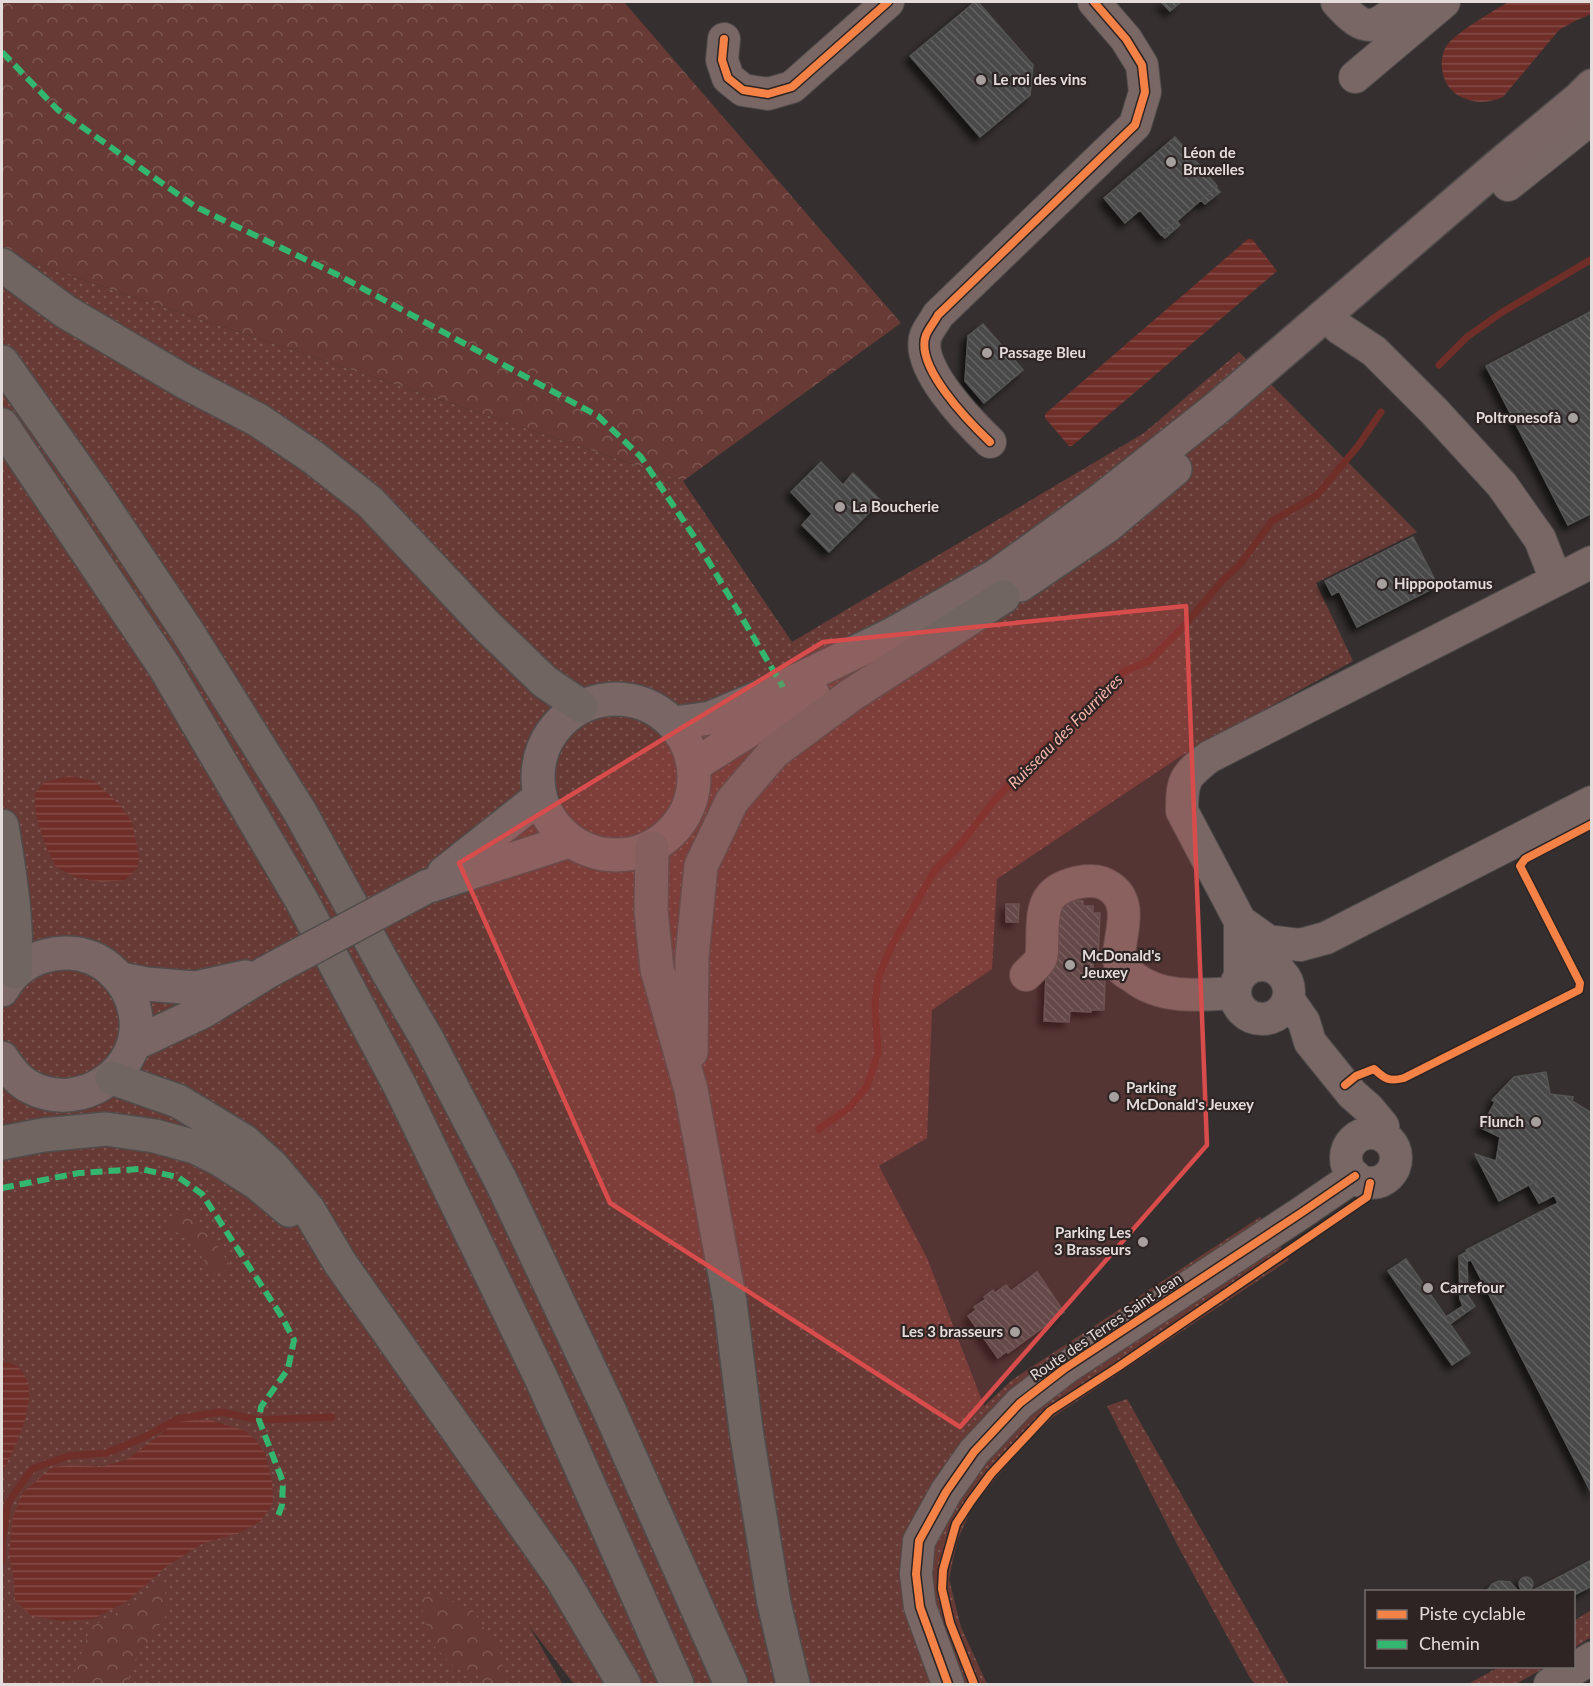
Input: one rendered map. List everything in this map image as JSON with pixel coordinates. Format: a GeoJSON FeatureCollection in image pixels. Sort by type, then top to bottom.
{"type":"FeatureCollection","features":[{"type":"Feature","properties":{"kind":"highway"},"geometry":{"type":"LineString","coordinates":[[2,265],[66,312],[185,382],[258,420],[314,458],[370,502],[485,624],[545,682],[581,706]]}},
{"type":"Feature","properties":{"kind":"highway"},"geometry":{"type":"LineString","coordinates":[[2,362],[96,495],[193,641],[300,812],[388,974],[427,1039],[507,1193],[610,1413],[731,1684]]}},
{"type":"Feature","properties":{"kind":"highway"},"geometry":{"type":"LineString","coordinates":[[2,425],[164,666],[308,911],[400,1086],[543,1382],[677,1684]]}},
{"type":"Feature","properties":{"kind":"highway"},"geometry":{"type":"LineString","coordinates":[[691,1090],[692,957],[701,867],[732,801],[774,752],[851,695],[1003,597]]}},
{"type":"Feature","properties":{"kind":"highway"},"geometry":{"type":"LineString","coordinates":[[2,826],[13,889],[16,948],[8,981]]}},
{"type":"Feature","properties":{"kind":"highway"},"geometry":{"type":"LineString","coordinates":[[652,848],[651,911],[657,969],[691,1090],[730,1302],[746,1430],[774,1603],[794,1684]]}},
{"type":"Feature","properties":{"kind":"highway"},"geometry":{"type":"LineString","coordinates":[[112,1078],[178,1101],[244,1141],[272,1166],[308,1209],[340,1263],[561,1577],[624,1684]]}},
{"type":"Feature","properties":{"kind":"highway"},"geometry":{"type":"LineString","coordinates":[[2,1143],[43,1135],[106,1129],[155,1136],[195,1147],[221,1160],[257,1183],[297,1217],[340,1263]]}},
{"type":"Feature","properties":{"kind":"main road"},"geometry":{"type":"LineString","coordinates":[[675,723],[711,718],[783,687],[891,635],[997,575],[1101,500],[1217,408],[1592,86]]}},
{"type":"Feature","properties":{"kind":"main road"},"geometry":{"type":"LineString","coordinates":[[694,765],[761,723],[887,652],[1003,597],[1107,526],[1508,185],[1592,108]]}},
{"type":"Feature","properties":{"kind":"main road"},"geometry":{"type":"LineString","coordinates":[[608,699],[635,700],[661,712],[675,723],[690,748],[694,765],[694,790],[686,813],[672,833],[652,848],[624,856],[595,853],[569,841],[556,829],[546,814],[540,797],[537,776],[540,754],[549,735],[563,718],[581,706],[608,699]]}},
{"type":"Feature","properties":{"kind":"main road"},"geometry":{"type":"LineString","coordinates":[[134,1044],[204,1011],[267,972],[426,887],[540,797]]}},
{"type":"Feature","properties":{"kind":"main road"},"geometry":{"type":"LineString","coordinates":[[426,887],[569,841]]}},
{"type":"Feature","properties":{"kind":"main road"},"geometry":{"type":"LineString","coordinates":[[5,1069],[30,1087],[51,1094],[72,1095],[94,1090],[112,1078],[125,1063],[134,1044],[137,1021],[132,999],[121,979],[107,965],[89,956],[69,952],[50,954],[31,961],[8,981]]}},
{"type":"Feature","properties":{"kind":"main road"},"geometry":{"type":"LineString","coordinates":[[121,979],[146,984],[195,988],[267,972]]}},
{"type":"Feature","properties":{"kind":"street"},"geometry":{"type":"LineString","coordinates":[[724,39],[722,60],[728,78],[743,90],[768,94],[792,87],[888,2]]}},
{"type":"Feature","properties":{"kind":"street"},"geometry":{"type":"LineString","coordinates":[[990,442],[964,418],[931,370],[924,351],[926,336],[938,315],[1135,124],[1145,92],[1142,65],[1126,39],[1094,2]]}},
{"type":"Feature","properties":{"kind":"street"},"geometry":{"type":"LineString","coordinates":[[1337,2],[1351,18],[1361,24],[1375,26],[1385,21],[1406,2]]}},
{"type":"Feature","properties":{"kind":"street"},"geometry":{"type":"LineString","coordinates":[[1355,77],[1444,2]]}},
{"type":"Feature","properties":{"kind":"street"},"geometry":{"type":"LineString","coordinates":[[1508,185],[1592,117]]}},
{"type":"Feature","properties":{"kind":"street"},"geometry":{"type":"LineString","coordinates":[[1339,328],[1382,358],[1502,485],[1540,539],[1556,580]]}},
{"type":"Feature","properties":{"kind":"street"},"geometry":{"type":"LineString","coordinates":[[1592,562],[1209,757],[1189,773],[1182,791],[1182,811],[1240,921],[1268,941],[1300,945],[1326,938],[1592,802]]}},
{"type":"Feature","properties":{"kind":"street"},"geometry":{"type":"LineString","coordinates":[[1026,975],[1041,959],[1045,908],[1049,898],[1057,890],[1067,885],[1094,880],[1109,886],[1116,891],[1124,909],[1123,936],[1119,957],[1122,968],[1137,980],[1161,992],[1183,995],[1238,984],[1254,966],[1262,964],[1270,966],[1283,975],[1287,982],[1282,1003],[1352,1094],[1383,1126],[1371,1136],[1350,1145],[1347,1154],[1350,1170],[1362,1181],[1370,1183],[1386,1178],[1396,1163],[1396,1152],[1392,1143],[1371,1136]]}},
{"type":"Feature","properties":{"kind":"street"},"geometry":{"type":"LineString","coordinates":[[1240,921],[1236,1000],[1245,1013],[1260,1018],[1282,1003],[1300,966],[1326,938]]}},
{"type":"Feature","properties":{"kind":"street","name":"Route des Terres Saint Jean"},"geometry":{"type":"LineString","coordinates":[[948,1684],[920,1607],[916,1574],[919,1541],[946,1492],[974,1452],[1020,1403],[1064,1369],[1302,1214],[1355,1176]]}},
{"type":"Feature","properties":{"kind":"street"},"geometry":{"type":"LineString","coordinates":[[1550,1684],[1592,1658]]}},
{"type":"Feature","properties":{"kind":"highlighted area"},"geometry":{"type":"Polygon","coordinates":[[[1186,606],[1207,1145],[960,1427],[610,1203],[459,863],[823,642],[1186,606]]]}},
{"type":"Feature","properties":{"kind":"green space"},"geometry":{"type":"Polygon","coordinates":[[[2,2],[624,2],[901,323],[683,481],[30,262],[2,276],[2,2]]]}},
{"type":"Feature","properties":{"kind":"green space"},"geometry":{"type":"Polygon","coordinates":[[[30,262],[683,481],[792,642],[1144,433],[1239,352],[1417,532],[1316,583],[1353,661],[1181,756],[997,879],[992,969],[932,1010],[927,1138],[879,1166],[927,1258],[984,1406],[1012,1380],[1260,1217],[1289,1260],[1053,1417],[1023,1446],[973,1505],[957,1541],[949,1579],[961,1627],[987,1684],[574,1684],[529,1626],[562,1683],[569,1684],[2,1684],[2,276],[30,262]]]}},
{"type":"Feature","properties":{"kind":"green space"},"geometry":{"type":"Polygon","coordinates":[[[173,1209],[203,1224],[232,1268],[213,1274],[193,1244],[169,1227],[173,1209]]]}},
{"type":"Feature","properties":{"kind":"green space"},"geometry":{"type":"Polygon","coordinates":[[[1127,1399],[1289,1684],[1255,1684],[1250,1678],[1179,1548],[1107,1406],[1127,1399]]]}},
{"type":"Feature","properties":{"kind":"green space"},"geometry":{"type":"Polygon","coordinates":[[[164,1577],[167,1614],[128,1670],[130,1684],[71,1684],[90,1628],[146,1595],[164,1577]]]}},
{"type":"Feature","properties":{"kind":"green space"},"geometry":{"type":"Polygon","coordinates":[[[434,1592],[473,1611],[503,1657],[502,1684],[482,1684],[478,1675],[454,1667],[432,1644],[419,1598],[434,1592]]]}},
{"type":"Feature","properties":{"kind":"green space"},"geometry":{"type":"Polygon","coordinates":[[[1591,1610],[1591,1637],[1575,1647],[1575,1620],[1591,1610]]]}},
{"type":"Feature","properties":{"kind":"green space"},"geometry":{"type":"Polygon","coordinates":[[[1497,1668],[1544,1668],[1516,1684],[1468,1684],[1497,1668]]]}},
{"type":"Feature","properties":{"kind":"shaded area"},"geometry":{"type":"Polygon","coordinates":[[[1508,2],[1591,2],[1591,14],[1559,30],[1503,97],[1483,102],[1473,101],[1456,94],[1444,78],[1442,68],[1443,53],[1447,45],[1466,28],[1508,2]]]}},
{"type":"Feature","properties":{"kind":"shaded area"},"geometry":{"type":"Polygon","coordinates":[[[1248,239],[1252,239],[1277,271],[1072,446],[1069,446],[1045,418],[1045,414],[1248,239]]]}},
{"type":"Feature","properties":{"kind":"shaded area"},"geometry":{"type":"Polygon","coordinates":[[[70,776],[94,781],[119,804],[132,822],[139,857],[137,869],[125,880],[101,882],[75,877],[56,867],[46,847],[36,816],[35,793],[44,782],[70,776]]]}},
{"type":"Feature","properties":{"kind":"shaded area"},"geometry":{"type":"Polygon","coordinates":[[[2,1362],[15,1365],[24,1375],[29,1388],[29,1402],[20,1434],[2,1474],[2,1362]]]}},
{"type":"Feature","properties":{"kind":"shaded area"},"geometry":{"type":"Polygon","coordinates":[[[177,1419],[210,1420],[244,1430],[255,1439],[265,1453],[272,1480],[273,1503],[261,1521],[241,1532],[202,1544],[166,1567],[126,1602],[93,1619],[61,1621],[32,1616],[15,1601],[9,1554],[13,1517],[23,1492],[53,1467],[72,1465],[100,1467],[126,1460],[177,1419]]]}},
{"type":"Feature","properties":{"kind":"building","name":"Le roi des vins"},"geometry":{"type":"Polygon","coordinates":[[[975,2],[978,2],[1033,65],[1030,95],[980,137],[910,56],[975,2]]]}},
{"type":"Feature","properties":{"kind":"building"},"geometry":{"type":"Polygon","coordinates":[[[1161,2],[1181,2],[1170,11],[1161,2]]]}},
{"type":"Feature","properties":{"kind":"building","name":"Léon de Bruxelles"},"geometry":{"type":"Polygon","coordinates":[[[1175,137],[1217,186],[1161,235],[1140,210],[1125,223],[1104,198],[1175,137]]]}},
{"type":"Feature","properties":{"kind":"building"},"geometry":{"type":"Polygon","coordinates":[[[1216,187],[1220,192],[1205,204],[1201,200],[1216,187]]]}},
{"type":"Feature","properties":{"kind":"building"},"geometry":{"type":"Polygon","coordinates":[[[1177,221],[1180,225],[1165,238],[1161,234],[1177,221]]]}},
{"type":"Feature","properties":{"kind":"building"},"geometry":{"type":"Polygon","coordinates":[[[1592,311],[1592,513],[1568,525],[1486,366],[1592,311]]]}},
{"type":"Feature","properties":{"kind":"building","name":"Passage Bleu"},"geometry":{"type":"Polygon","coordinates":[[[983,324],[1023,370],[984,403],[965,381],[968,336],[983,324]]]}},
{"type":"Feature","properties":{"kind":"building","name":"La Boucherie"},"geometry":{"type":"Polygon","coordinates":[[[821,462],[843,485],[853,473],[881,501],[829,552],[802,525],[812,514],[791,492],[821,462]]]}},
{"type":"Feature","properties":{"kind":"building","name":"Hippopotamus"},"geometry":{"type":"Polygon","coordinates":[[[1413,537],[1438,586],[1357,627],[1339,591],[1332,595],[1325,581],[1413,537]]]}},
{"type":"Feature","properties":{"kind":"building","name":"McDonald's Jeuxey"},"geometry":{"type":"Polygon","coordinates":[[[1057,900],[1083,901],[1083,906],[1093,906],[1093,913],[1100,913],[1098,961],[1093,961],[1093,978],[1105,979],[1104,1010],[1070,1011],[1069,1022],[1044,1021],[1049,911],[1057,900]]]}},
{"type":"Feature","properties":{"kind":"building"},"geometry":{"type":"Polygon","coordinates":[[[1006,904],[1019,904],[1018,922],[1006,922],[1006,904]]]}},
{"type":"Feature","properties":{"kind":"building"},"geometry":{"type":"Polygon","coordinates":[[[1546,1072],[1550,1094],[1573,1097],[1572,1101],[1592,1111],[1592,1494],[1466,1250],[1558,1203],[1554,1195],[1546,1200],[1536,1181],[1499,1201],[1475,1154],[1496,1161],[1500,1137],[1481,1128],[1495,1102],[1492,1100],[1514,1077],[1546,1072]]]}},
{"type":"Feature","properties":{"kind":"building"},"geometry":{"type":"Polygon","coordinates":[[[1536,1181],[1546,1200],[1539,1203],[1529,1185],[1536,1181]]]}},
{"type":"Feature","properties":{"kind":"building"},"geometry":{"type":"Polygon","coordinates":[[[1466,1252],[1470,1260],[1467,1262],[1468,1296],[1475,1306],[1450,1324],[1470,1353],[1452,1365],[1388,1271],[1406,1259],[1446,1317],[1463,1306],[1460,1299],[1459,1256],[1466,1252]]]}},
{"type":"Feature","properties":{"kind":"building","name":"Les 3 brasseurs"},"geometry":{"type":"Polygon","coordinates":[[[1037,1272],[1064,1312],[1008,1353],[974,1307],[986,1299],[984,1297],[993,1290],[995,1293],[1006,1285],[1011,1291],[1037,1272]]]}},
{"type":"Feature","properties":{"kind":"building"},"geometry":{"type":"Polygon","coordinates":[[[976,1310],[1007,1351],[998,1358],[968,1316],[976,1310]]]}},
{"type":"Feature","properties":{"kind":"building"},"geometry":{"type":"Polygon","coordinates":[[[1592,1560],[1592,1586],[1575,1594],[1575,1590],[1534,1590],[1592,1560]]]}},
{"type":"Feature","properties":{"kind":"building"},"geometry":{"type":"Polygon","coordinates":[[[1523,1577],[1529,1577],[1533,1581],[1533,1587],[1530,1590],[1522,1590],[1519,1587],[1519,1581],[1523,1577]]]}},
{"type":"Feature","properties":{"kind":"building"},"geometry":{"type":"Polygon","coordinates":[[[1499,1581],[1510,1582],[1517,1590],[1488,1590],[1492,1584],[1499,1581]]]}},
{"type":"Feature","properties":{"kind":"waterway","name":"Ruisseau des Fourrières"},"geometry":{"type":"LineString","coordinates":[[1439,365],[1467,337],[1501,313],[1592,259]]}},
{"type":"Feature","properties":{"kind":"waterway","name":"Ruisseau des Fourrières"},"geometry":{"type":"LineString","coordinates":[[819,1129],[850,1107],[867,1086],[878,1053],[875,1006],[878,978],[892,945],[935,870],[960,845],[993,802],[1037,755],[1086,712],[1123,672],[1149,661],[1183,627],[1222,581],[1241,563],[1272,521],[1317,495],[1358,446],[1381,412]]}},
{"type":"Feature","properties":{"kind":"waterway","name":"Ruisseau des Fourrières"},"geometry":{"type":"LineString","coordinates":[[2,1561],[8,1503],[32,1469],[68,1456],[106,1453],[143,1438],[177,1419],[221,1412],[259,1420],[332,1417]]}},
{"type":"Feature","properties":{"kind":"marked path"},"geometry":{"type":"LineString","coordinates":[[2,52],[58,110],[196,207],[338,275],[598,416],[641,457],[693,535],[783,687]]}},
{"type":"Feature","properties":{"kind":"marked path"},"geometry":{"type":"LineString","coordinates":[[2,1188],[79,1173],[140,1169],[178,1177],[202,1194],[282,1317],[294,1340],[288,1369],[261,1407],[259,1420],[283,1482],[282,1505],[277,1519]]}},
{"type":"Feature","properties":{"kind":"cycle path"},"geometry":{"type":"LineString","coordinates":[[724,39],[722,60],[728,78],[743,90],[768,94],[792,87],[888,2]]}},
{"type":"Feature","properties":{"kind":"cycle path"},"geometry":{"type":"LineString","coordinates":[[990,442],[957,408],[935,377],[924,348],[926,335],[938,315],[1135,125],[1145,92],[1142,65],[1126,39],[1094,2]]}},
{"type":"Feature","properties":{"kind":"cycle path"},"geometry":{"type":"LineString","coordinates":[[1345,1085],[1356,1076],[1374,1069],[1388,1079],[1404,1078],[1579,990],[1580,983],[1520,866],[1525,859],[1592,824]]}},
{"type":"Feature","properties":{"kind":"cycle path"},"geometry":{"type":"LineString","coordinates":[[948,1684],[920,1607],[916,1574],[919,1541],[946,1492],[974,1452],[1020,1403],[1064,1369],[1355,1176]]}},
{"type":"Feature","properties":{"kind":"cycle path"},"geometry":{"type":"LineString","coordinates":[[974,1684],[950,1623],[942,1589],[943,1570],[956,1524],[991,1474],[1050,1411],[1367,1197],[1370,1183]]}},
{"type":"Feature","properties":{"kind":"place","name":"Le roi des vins"},"geometry":{"type":"Point","coordinates":[981,80]}},
{"type":"Feature","properties":{"kind":"place","name":"Léon de Bruxelles"},"geometry":{"type":"Point","coordinates":[1171,162]}},
{"type":"Feature","properties":{"kind":"place","name":"Passage Bleu"},"geometry":{"type":"Point","coordinates":[987,353]}},
{"type":"Feature","properties":{"kind":"place","name":"Poltronesofà"},"geometry":{"type":"Point","coordinates":[1573,418]}},
{"type":"Feature","properties":{"kind":"place","name":"La Boucherie"},"geometry":{"type":"Point","coordinates":[840,507]}},
{"type":"Feature","properties":{"kind":"place","name":"Hippopotamus"},"geometry":{"type":"Point","coordinates":[1382,584]}},
{"type":"Feature","properties":{"kind":"place","name":"McDonald's Jeuxey"},"geometry":{"type":"Point","coordinates":[1070,965]}},
{"type":"Feature","properties":{"kind":"place","name":"Parking McDonald's Jeuxey"},"geometry":{"type":"Point","coordinates":[1114,1097]}},
{"type":"Feature","properties":{"kind":"place","name":"Flunch"},"geometry":{"type":"Point","coordinates":[1536,1122]}},
{"type":"Feature","properties":{"kind":"place","name":"Parking Les 3 Brasseurs"},"geometry":{"type":"Point","coordinates":[1143,1242]}},
{"type":"Feature","properties":{"kind":"place","name":"Carrefour"},"geometry":{"type":"Point","coordinates":[1428,1288]}},
{"type":"Feature","properties":{"kind":"place","name":"Les 3 brasseurs"},"geometry":{"type":"Point","coordinates":[1015,1332]}}]}
